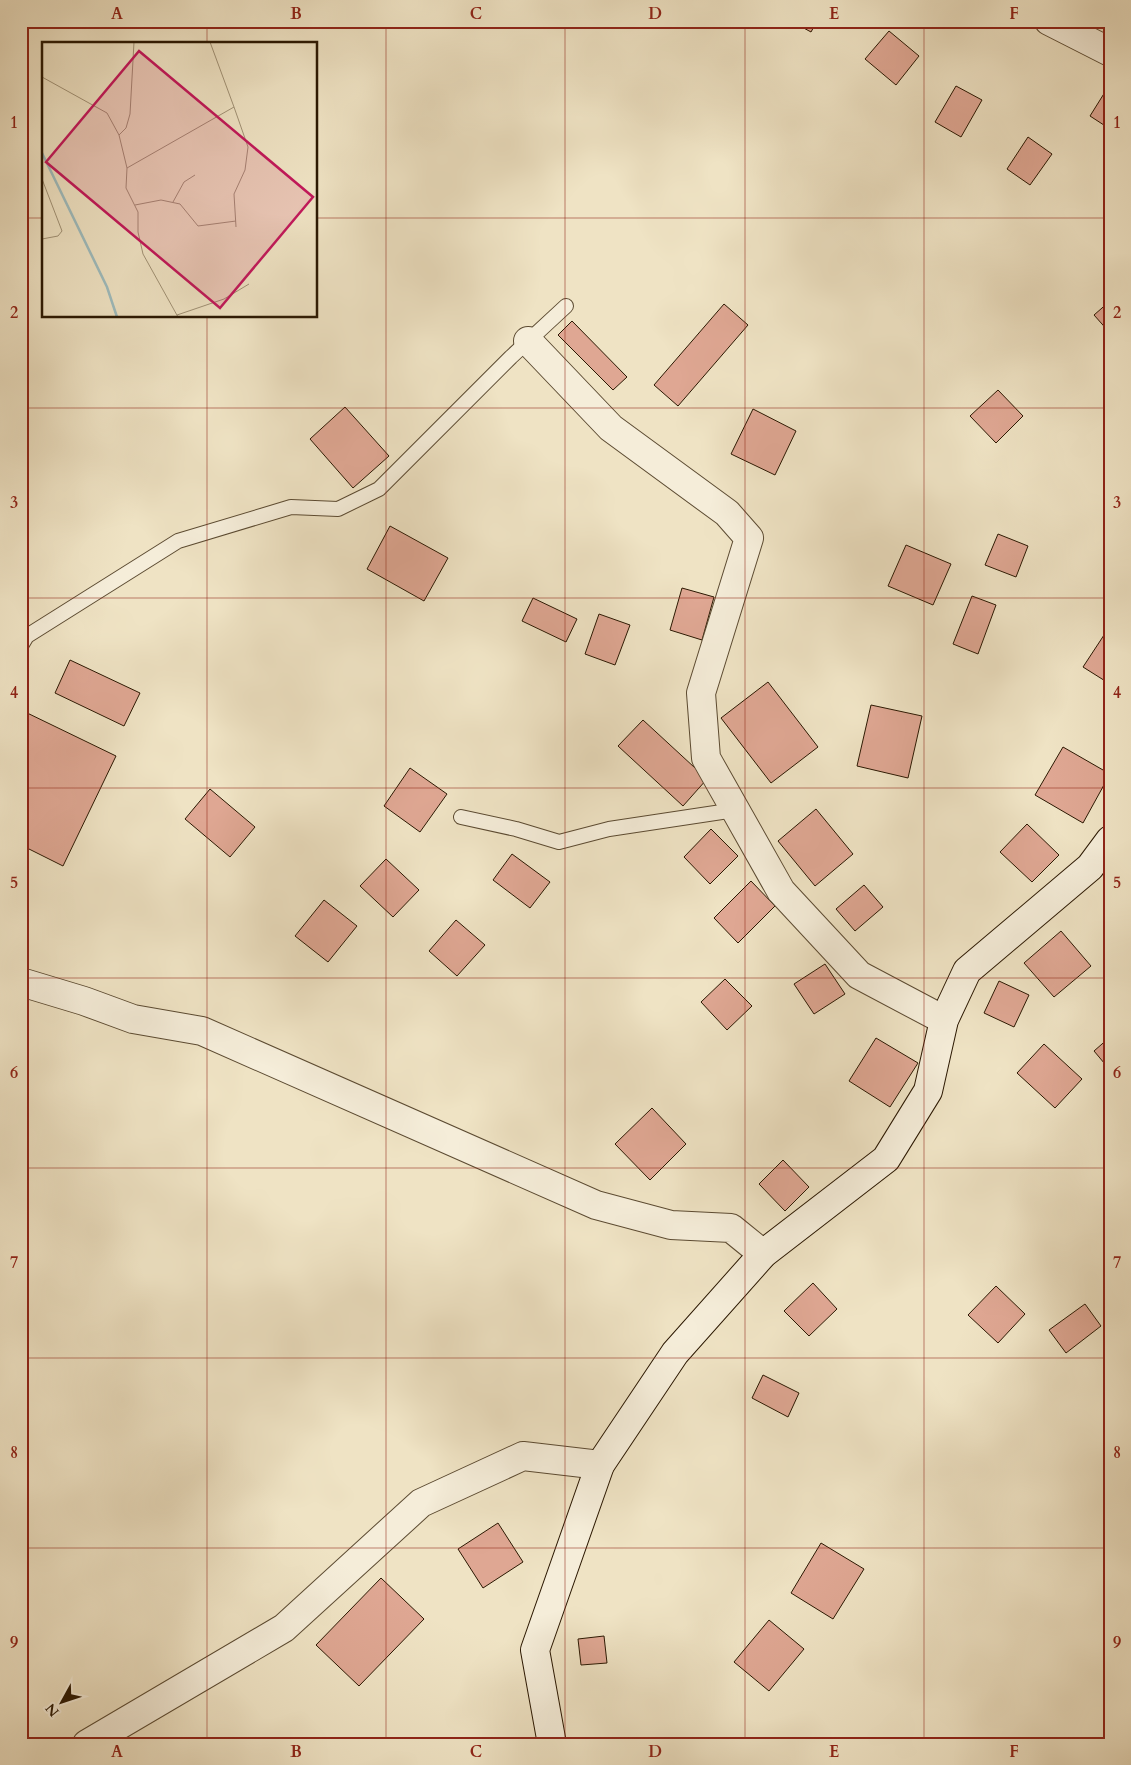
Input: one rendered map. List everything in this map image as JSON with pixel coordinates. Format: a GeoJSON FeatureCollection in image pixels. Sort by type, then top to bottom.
{"type":"FeatureCollection","features":[{"type":"Feature","properties":{"kind":"street"},"geometry":{"type":"LineString","coordinates":[[1049,21],[1110,52]]}},
{"type":"Feature","properties":{"kind":"street"},"geometry":{"type":"LineString","coordinates":[[528,341],[611,428],[727,514],[749,538],[701,693],[706,758],[781,891],[859,975],[944,1020]]}},
{"type":"Feature","properties":{"kind":"street"},"geometry":{"type":"LineString","coordinates":[[552,1744],[534,1650],[600,1465],[675,1353],[763,1254],[886,1159],[928,1091],[944,1020],[967,971],[1090,867],[1110,840]]}},
{"type":"Feature","properties":{"kind":"street"},"geometry":{"type":"LineString","coordinates":[[21,982],[84,1001],[133,1019],[202,1031],[596,1205],[671,1225],[732,1228],[763,1254]]}},
{"type":"Feature","properties":{"kind":"street"},"geometry":{"type":"LineString","coordinates":[[87,1744],[284,1628],[421,1503],[523,1456],[600,1465]]}},
{"type":"Feature","properties":{"kind":"lane"},"geometry":{"type":"LineString","coordinates":[[21,646],[28,636],[178,541],[291,507],[338,509],[379,489],[528,341],[566,306]]}},
{"type":"Feature","properties":{"kind":"lane"},"geometry":{"type":"LineString","coordinates":[[461,817],[516,829],[559,842],[609,829],[735,810]]}},
{"type":"Feature","properties":{"kind":"building"},"geometry":{"type":"Polygon","coordinates":[[[791,21],[817,21],[811,32],[791,21]]]}},
{"type":"Feature","properties":{"kind":"building"},"geometry":{"type":"Polygon","coordinates":[[[889,31],[919,56],[896,85],[865,59],[889,31]]]}},
{"type":"Feature","properties":{"kind":"building"},"geometry":{"type":"Polygon","coordinates":[[[1110,84],[1110,129],[1090,116],[1110,84]]]}},
{"type":"Feature","properties":{"kind":"building"},"geometry":{"type":"Polygon","coordinates":[[[956,86],[982,100],[961,137],[935,122],[956,86]]]}},
{"type":"Feature","properties":{"kind":"building"},"geometry":{"type":"Polygon","coordinates":[[[1028,137],[1052,154],[1030,185],[1007,169],[1028,137]]]}},
{"type":"Feature","properties":{"kind":"building"},"geometry":{"type":"Polygon","coordinates":[[[1110,301],[1110,333],[1094,315],[1110,301]]]}},
{"type":"Feature","properties":{"kind":"building"},"geometry":{"type":"Polygon","coordinates":[[[724,304],[748,325],[678,406],[654,385],[724,304]]]}},
{"type":"Feature","properties":{"kind":"building"},"geometry":{"type":"Polygon","coordinates":[[[572,321],[627,377],[613,390],[558,335],[572,321]]]}},
{"type":"Feature","properties":{"kind":"building"},"geometry":{"type":"Polygon","coordinates":[[[998,390],[1023,416],[996,443],[970,416],[998,390]]]}},
{"type":"Feature","properties":{"kind":"building"},"geometry":{"type":"Polygon","coordinates":[[[345,407],[389,456],[353,488],[310,439],[345,407]]]}},
{"type":"Feature","properties":{"kind":"building"},"geometry":{"type":"Polygon","coordinates":[[[753,409],[796,431],[775,475],[731,454],[753,409]]]}},
{"type":"Feature","properties":{"kind":"building"},"geometry":{"type":"Polygon","coordinates":[[[390,526],[448,558],[424,601],[367,569],[390,526]]]}},
{"type":"Feature","properties":{"kind":"building"},"geometry":{"type":"Polygon","coordinates":[[[998,534],[1028,546],[1016,577],[985,565],[998,534]]]}},
{"type":"Feature","properties":{"kind":"building"},"geometry":{"type":"Polygon","coordinates":[[[906,545],[951,564],[933,605],[888,586],[906,545]]]}},
{"type":"Feature","properties":{"kind":"building"},"geometry":{"type":"Polygon","coordinates":[[[682,588],[714,597],[702,640],[670,630],[682,588]]]}},
{"type":"Feature","properties":{"kind":"building"},"geometry":{"type":"Polygon","coordinates":[[[972,596],[996,605],[978,654],[953,644],[972,596]]]}},
{"type":"Feature","properties":{"kind":"building"},"geometry":{"type":"Polygon","coordinates":[[[533,598],[577,619],[566,642],[522,621],[533,598]]]}},
{"type":"Feature","properties":{"kind":"building"},"geometry":{"type":"Polygon","coordinates":[[[599,614],[630,625],[615,665],[585,654],[599,614]]]}},
{"type":"Feature","properties":{"kind":"building"},"geometry":{"type":"Polygon","coordinates":[[[1106,632],[1110,635],[1110,684],[1083,667],[1106,632]]]}},
{"type":"Feature","properties":{"kind":"building"},"geometry":{"type":"Polygon","coordinates":[[[70,660],[140,693],[124,726],[55,693],[70,660]]]}},
{"type":"Feature","properties":{"kind":"building"},"geometry":{"type":"Polygon","coordinates":[[[768,682],[818,747],[771,783],[721,718],[768,682]]]}},
{"type":"Feature","properties":{"kind":"building"},"geometry":{"type":"Polygon","coordinates":[[[871,705],[922,716],[908,778],[857,766],[871,705]]]}},
{"type":"Feature","properties":{"kind":"building"},"geometry":{"type":"Polygon","coordinates":[[[21,710],[116,756],[63,866],[21,845],[21,710]]]}},
{"type":"Feature","properties":{"kind":"building"},"geometry":{"type":"Polygon","coordinates":[[[643,720],[707,779],[683,806],[618,746],[643,720]]]}},
{"type":"Feature","properties":{"kind":"building"},"geometry":{"type":"Polygon","coordinates":[[[1063,747],[1110,774],[1083,823],[1035,795],[1063,747]]]}},
{"type":"Feature","properties":{"kind":"building"},"geometry":{"type":"Polygon","coordinates":[[[410,768],[447,794],[420,832],[384,806],[410,768]]]}},
{"type":"Feature","properties":{"kind":"building"},"geometry":{"type":"Polygon","coordinates":[[[210,789],[255,827],[230,857],[185,819],[210,789]]]}},
{"type":"Feature","properties":{"kind":"building"},"geometry":{"type":"Polygon","coordinates":[[[816,809],[853,854],[815,886],[778,841],[816,809]]]}},
{"type":"Feature","properties":{"kind":"building"},"geometry":{"type":"Polygon","coordinates":[[[1027,824],[1059,855],[1032,882],[1000,852],[1027,824]]]}},
{"type":"Feature","properties":{"kind":"building"},"geometry":{"type":"Polygon","coordinates":[[[711,829],[738,856],[710,884],[684,857],[711,829]]]}},
{"type":"Feature","properties":{"kind":"building"},"geometry":{"type":"Polygon","coordinates":[[[512,854],[550,882],[530,908],[493,880],[512,854]]]}},
{"type":"Feature","properties":{"kind":"building"},"geometry":{"type":"Polygon","coordinates":[[[386,859],[419,890],[393,917],[360,886],[386,859]]]}},
{"type":"Feature","properties":{"kind":"building"},"geometry":{"type":"Polygon","coordinates":[[[751,881],[775,906],[738,943],[714,918],[751,881]]]}},
{"type":"Feature","properties":{"kind":"building"},"geometry":{"type":"Polygon","coordinates":[[[864,885],[883,907],[855,931],[836,909],[864,885]]]}},
{"type":"Feature","properties":{"kind":"building"},"geometry":{"type":"Polygon","coordinates":[[[324,900],[357,926],[328,962],[295,936],[324,900]]]}},
{"type":"Feature","properties":{"kind":"building"},"geometry":{"type":"Polygon","coordinates":[[[456,920],[485,945],[457,976],[429,951],[456,920]]]}},
{"type":"Feature","properties":{"kind":"building"},"geometry":{"type":"Polygon","coordinates":[[[1061,931],[1091,966],[1054,997],[1024,963],[1061,931]]]}},
{"type":"Feature","properties":{"kind":"building"},"geometry":{"type":"Polygon","coordinates":[[[825,964],[845,994],[814,1014],[794,984],[825,964]]]}},
{"type":"Feature","properties":{"kind":"building"},"geometry":{"type":"Polygon","coordinates":[[[725,979],[752,1006],[727,1030],[701,1002],[725,979]]]}},
{"type":"Feature","properties":{"kind":"building"},"geometry":{"type":"Polygon","coordinates":[[[999,981],[1029,995],[1014,1027],[984,1013],[999,981]]]}},
{"type":"Feature","properties":{"kind":"building"},"geometry":{"type":"Polygon","coordinates":[[[1110,1037],[1110,1070],[1094,1051],[1110,1037]]]}},
{"type":"Feature","properties":{"kind":"building"},"geometry":{"type":"Polygon","coordinates":[[[876,1038],[918,1063],[890,1107],[849,1081],[876,1038]]]}},
{"type":"Feature","properties":{"kind":"building"},"geometry":{"type":"Polygon","coordinates":[[[1044,1044],[1082,1079],[1055,1108],[1017,1073],[1044,1044]]]}},
{"type":"Feature","properties":{"kind":"building"},"geometry":{"type":"Polygon","coordinates":[[[652,1108],[686,1144],[650,1180],[615,1144],[652,1108]]]}},
{"type":"Feature","properties":{"kind":"building"},"geometry":{"type":"Polygon","coordinates":[[[783,1160],[809,1187],[785,1211],[759,1184],[783,1160]]]}},
{"type":"Feature","properties":{"kind":"building"},"geometry":{"type":"Polygon","coordinates":[[[813,1283],[837,1309],[809,1336],[784,1311],[813,1283]]]}},
{"type":"Feature","properties":{"kind":"building"},"geometry":{"type":"Polygon","coordinates":[[[996,1286],[1025,1314],[998,1343],[968,1315],[996,1286]]]}},
{"type":"Feature","properties":{"kind":"building"},"geometry":{"type":"Polygon","coordinates":[[[1085,1304],[1101,1326],[1066,1353],[1049,1330],[1085,1304]]]}},
{"type":"Feature","properties":{"kind":"building"},"geometry":{"type":"Polygon","coordinates":[[[763,1375],[799,1393],[788,1417],[752,1398],[763,1375]]]}},
{"type":"Feature","properties":{"kind":"building"},"geometry":{"type":"Polygon","coordinates":[[[498,1523],[523,1562],[483,1588],[458,1549],[498,1523]]]}},
{"type":"Feature","properties":{"kind":"building"},"geometry":{"type":"Polygon","coordinates":[[[821,1543],[864,1569],[833,1619],[791,1593],[821,1543]]]}},
{"type":"Feature","properties":{"kind":"building"},"geometry":{"type":"Polygon","coordinates":[[[381,1578],[424,1619],[359,1686],[316,1645],[381,1578]]]}},
{"type":"Feature","properties":{"kind":"building"},"geometry":{"type":"Polygon","coordinates":[[[769,1620],[804,1649],[769,1691],[734,1662],[769,1620]]]}},
{"type":"Feature","properties":{"kind":"building"},"geometry":{"type":"Polygon","coordinates":[[[604,1636],[607,1663],[581,1665],[578,1639],[604,1636]]]}}]}
